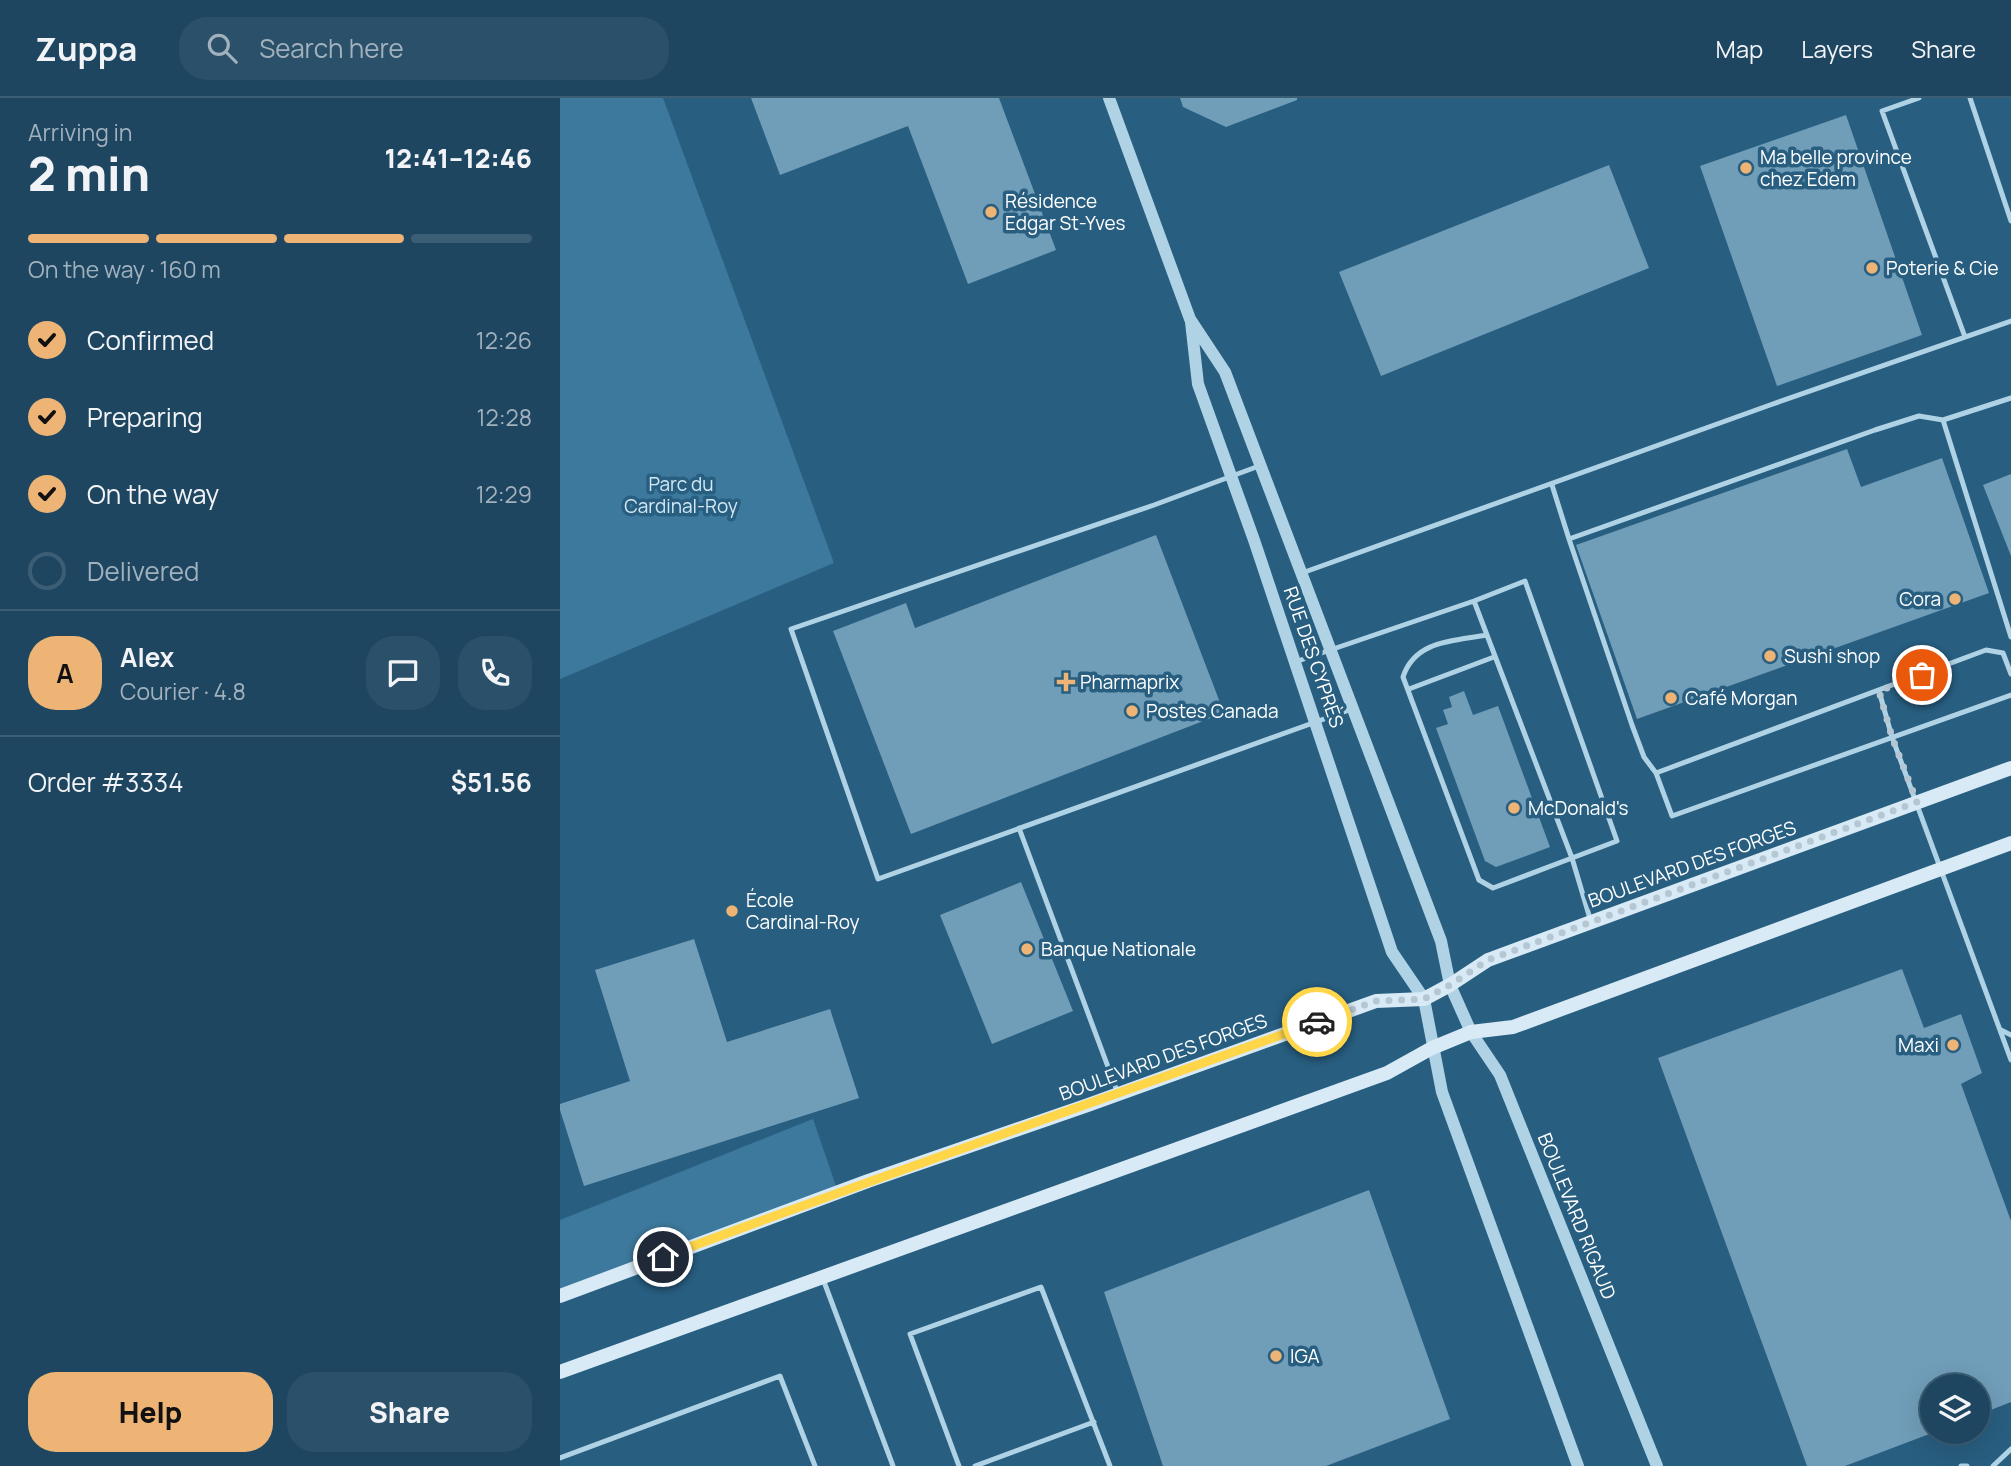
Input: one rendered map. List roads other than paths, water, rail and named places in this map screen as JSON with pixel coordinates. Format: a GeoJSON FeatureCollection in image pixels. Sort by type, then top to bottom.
{"type":"FeatureCollection","features":[{"type":"Feature","properties":{"kind":"main road","name":"BOULEVARD DES FORGES"},"geometry":{"type":"LineString","coordinates":[[560,1296],[868,1181],[1376,1001],[1424,999],[1488,960],[2011,768]]}},
{"type":"Feature","properties":{"kind":"main road"},"geometry":{"type":"LineString","coordinates":[[560,1372],[1387,1073],[1432,1048],[1471,1032],[1513,1027],[2011,843]]}},
{"type":"Feature","properties":{"kind":"street","name":"RUE DES CYPRÈS"},"geometry":{"type":"LineString","coordinates":[[1109,98],[1190,318],[1225,372],[1441,941],[1450,985]]}},
{"type":"Feature","properties":{"kind":"street","name":"RUE DES CYPRÈS"},"geometry":{"type":"LineString","coordinates":[[1190,318],[1198,384],[1392,952],[1424,999]]}},
{"type":"Feature","properties":{"kind":"street","name":"BOULEVARD RIGAUD"},"geometry":{"type":"LineString","coordinates":[[1450,985],[1471,1032],[1500,1075],[1657,1466]]}},
{"type":"Feature","properties":{"kind":"street"},"geometry":{"type":"LineString","coordinates":[[1424,999],[1442,1092],[1578,1466]]}},
{"type":"Feature","properties":{"kind":"lane"},"geometry":{"type":"LineString","coordinates":[[1919,98],[1882,111],[1965,337]]}},
{"type":"Feature","properties":{"kind":"lane"},"geometry":{"type":"LineString","coordinates":[[1970,98],[2011,221]]}},
{"type":"Feature","properties":{"kind":"lane"},"geometry":{"type":"LineString","coordinates":[[1300,574],[2011,321]]}},
{"type":"Feature","properties":{"kind":"lane"},"geometry":{"type":"LineString","coordinates":[[1569,539],[1875,430],[1919,416],[1943,420],[2011,398]]}},
{"type":"Feature","properties":{"kind":"lane"},"geometry":{"type":"LineString","coordinates":[[1943,420],[2011,637]]}},
{"type":"Feature","properties":{"kind":"lane"},"geometry":{"type":"LineString","coordinates":[[1259,466],[791,629],[878,879],[1352,709]]}},
{"type":"Feature","properties":{"kind":"lane"},"geometry":{"type":"LineString","coordinates":[[1552,485],[1632,725],[1644,757],[1656,773],[1672,816],[2011,695]]}},
{"type":"Feature","properties":{"kind":"lane"},"geometry":{"type":"LineString","coordinates":[[1295,663],[1525,581],[1617,841],[1493,888],[1479,880],[1403,677],[1407,665],[1423,649],[1487,635]]}},
{"type":"Feature","properties":{"kind":"lane"},"geometry":{"type":"LineString","coordinates":[[1474,601],[1572,858],[1591,922]]}},
{"type":"Feature","properties":{"kind":"lane"},"geometry":{"type":"LineString","coordinates":[[1656,773],[1986,650],[2003,653],[2011,649]]}},
{"type":"Feature","properties":{"kind":"lane"},"geometry":{"type":"LineString","coordinates":[[2003,653],[2011,674]]}},
{"type":"Feature","properties":{"kind":"lane"},"geometry":{"type":"LineString","coordinates":[[1409,688],[1494,657]]}},
{"type":"Feature","properties":{"kind":"lane"},"geometry":{"type":"LineString","coordinates":[[1879,691],[1892,737],[2011,1060]]}},
{"type":"Feature","properties":{"kind":"lane"},"geometry":{"type":"LineString","coordinates":[[1019,828],[1119,1094]]}},
{"type":"Feature","properties":{"kind":"lane"},"geometry":{"type":"LineString","coordinates":[[2001,1030],[2011,1035]]}},
{"type":"Feature","properties":{"kind":"lane"},"geometry":{"type":"LineString","coordinates":[[822,1276],[893,1466]]}},
{"type":"Feature","properties":{"kind":"lane"},"geometry":{"type":"LineString","coordinates":[[959,1466],[910,1334],[1041,1287],[1110,1466]]}},
{"type":"Feature","properties":{"kind":"lane"},"geometry":{"type":"LineString","coordinates":[[560,1458],[780,1376],[814,1466]]}},
{"type":"Feature","properties":{"kind":"lane"},"geometry":{"type":"LineString","coordinates":[[975,1466],[1094,1423]]}},
{"type":"Feature","properties":{"kind":"lane"},"geometry":{"type":"LineString","coordinates":[[1993,1466],[2011,1449]]}},
{"type":"Feature","properties":{"kind":"lane"},"geometry":{"type":"LineString","coordinates":[[1961,1466],[1966,1466]]}},
{"type":"Feature","properties":{"kind":"place","name":"Ma belle province chez Edem"},"geometry":{"type":"Point","coordinates":[1746,168]}},
{"type":"Feature","properties":{"kind":"place","name":"Résidence Edgar St-Yves"},"geometry":{"type":"Point","coordinates":[991,212]}},
{"type":"Feature","properties":{"kind":"place","name":"Poterie & Cie"},"geometry":{"type":"Point","coordinates":[1872,268]}},
{"type":"Feature","properties":{"kind":"place","name":"Cora"},"geometry":{"type":"Point","coordinates":[1955,599]}},
{"type":"Feature","properties":{"kind":"place","name":"Sushi shop"},"geometry":{"type":"Point","coordinates":[1770,656]}},
{"type":"Feature","properties":{"kind":"place","name":"Pharmaprix"},"geometry":{"type":"Point","coordinates":[1066,682]}},
{"type":"Feature","properties":{"kind":"place","name":"Café Morgan"},"geometry":{"type":"Point","coordinates":[1671,698]}},
{"type":"Feature","properties":{"kind":"place","name":"Postes Canada"},"geometry":{"type":"Point","coordinates":[1132,711]}},
{"type":"Feature","properties":{"kind":"place","name":"McDonald's"},"geometry":{"type":"Point","coordinates":[1514,808]}},
{"type":"Feature","properties":{"kind":"place","name":"École Cardinal-Roy"},"geometry":{"type":"Point","coordinates":[732,911]}},
{"type":"Feature","properties":{"kind":"place","name":"Banque Nationale"},"geometry":{"type":"Point","coordinates":[1027,949]}},
{"type":"Feature","properties":{"kind":"place","name":"Maxi"},"geometry":{"type":"Point","coordinates":[1953,1045]}},
{"type":"Feature","properties":{"kind":"place","name":"IGA"},"geometry":{"type":"Point","coordinates":[1276,1356]}},
{"type":"Feature","properties":{"kind":"park label","name":"Parc du Cardinal-Roy"},"geometry":{"type":"Point","coordinates":[681,495]}}]}
